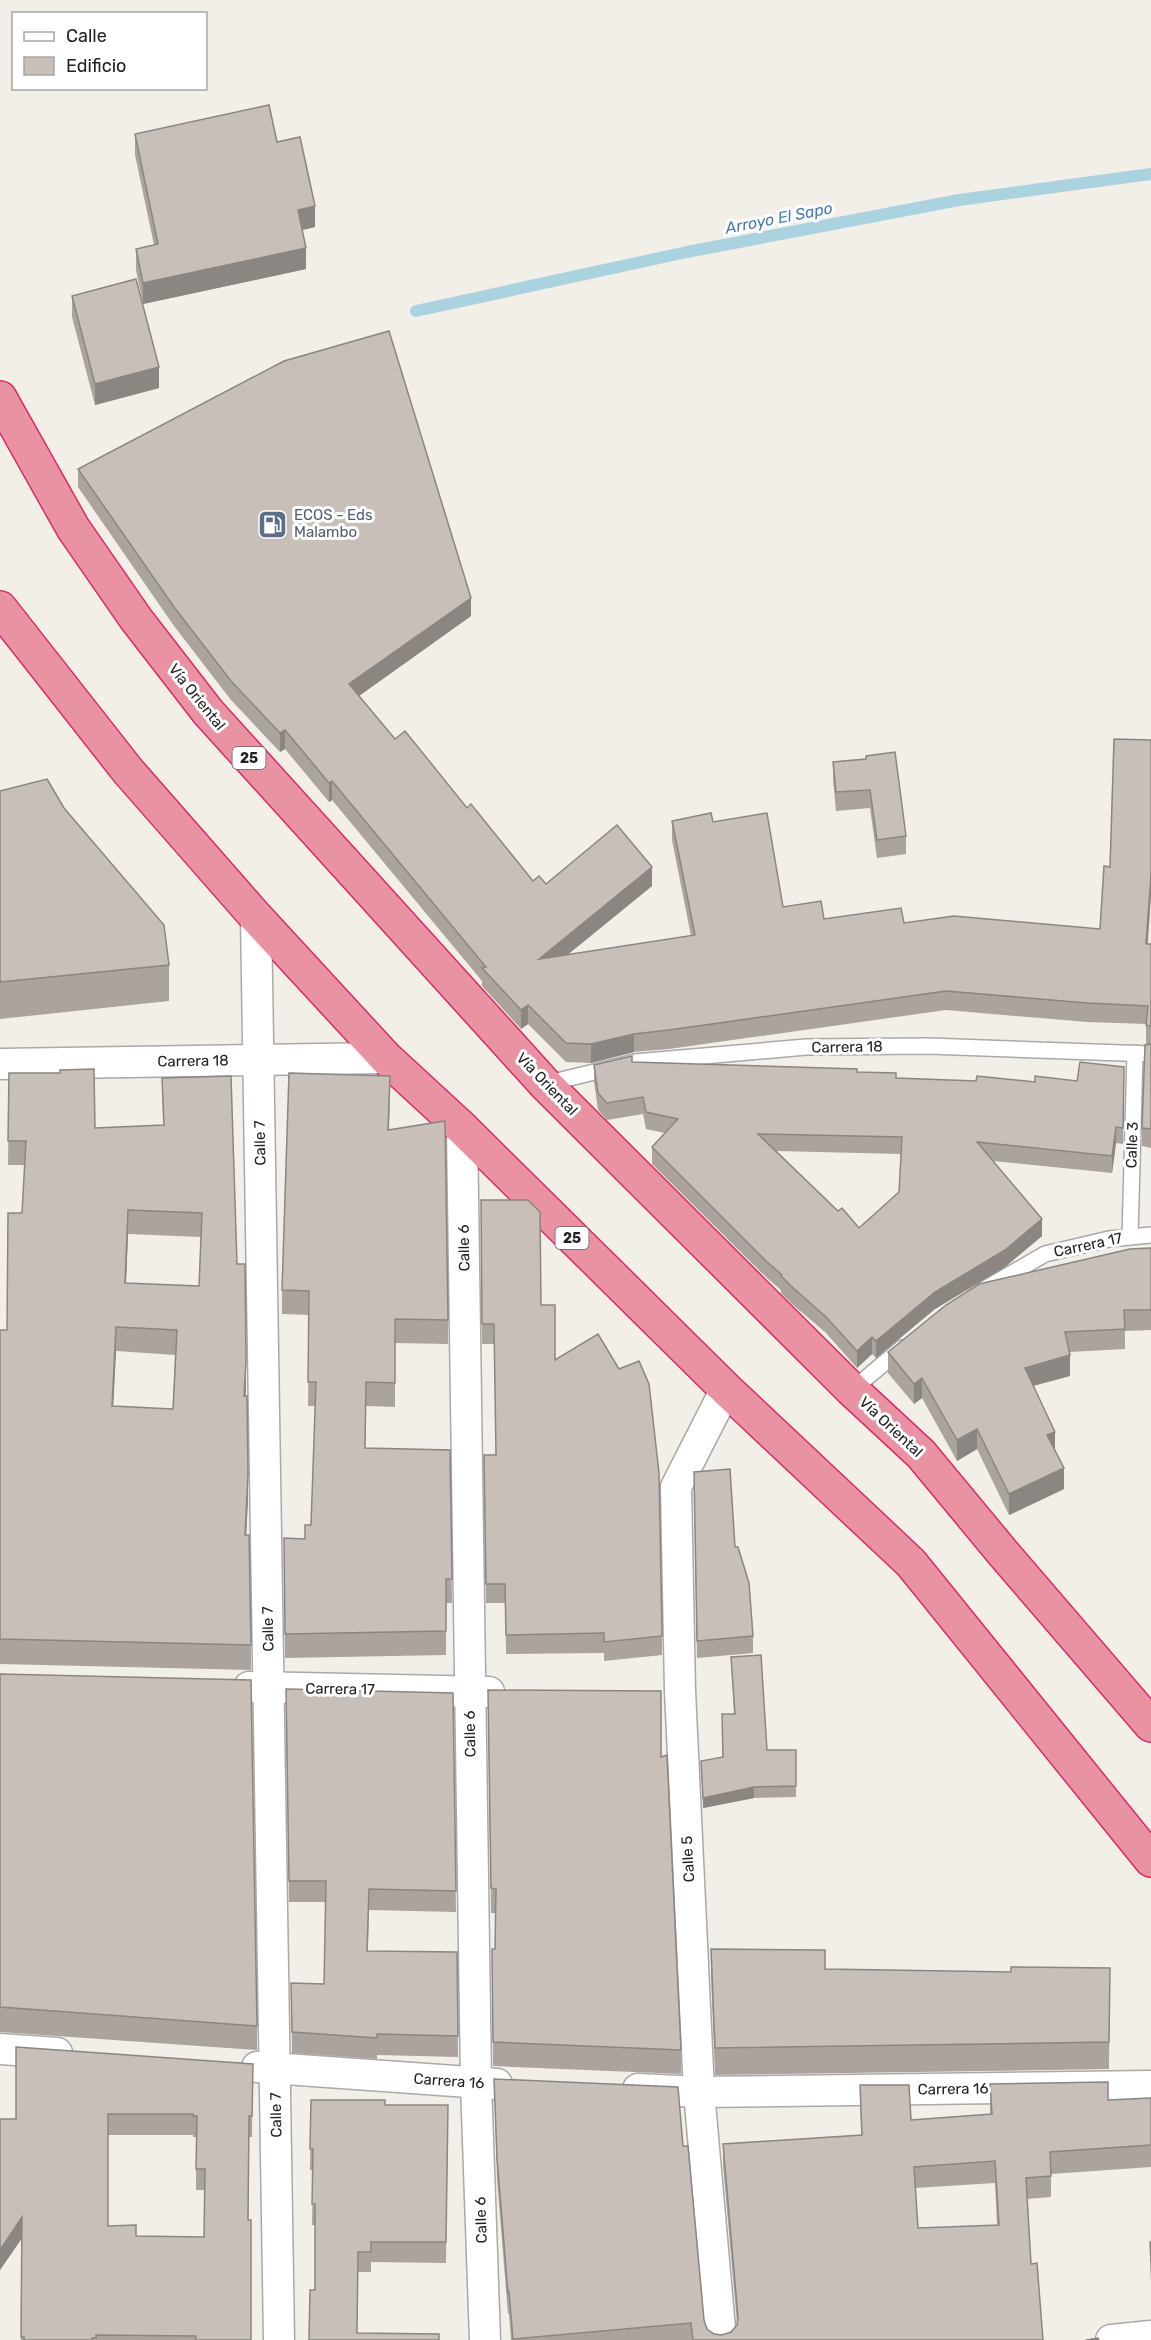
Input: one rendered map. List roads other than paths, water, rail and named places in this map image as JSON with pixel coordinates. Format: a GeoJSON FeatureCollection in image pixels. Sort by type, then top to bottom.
{"type":"FeatureCollection","features":[{"type":"Feature","properties":{"kind":"highway","name":"Vía Oriental"},"geometry":{"type":"LineString","coordinates":[[0,400],[73,528],[136,619],[208,712],[545,1084],[852,1390],[921,1454],[1151,1725]]}},
{"type":"Feature","properties":{"kind":"highway","name":"25"},"geometry":{"type":"LineString","coordinates":[[0,608],[128,771],[256,917],[386,1058],[462,1128],[726,1389],[911,1563],[1151,1860]]}},
{"type":"Feature","properties":{"kind":"street","name":"Calle 7"},"geometry":{"type":"LineString","coordinates":[[256,917],[279,2340]]}},
{"type":"Feature","properties":{"kind":"street","name":"Carrera 18"},"geometry":{"type":"LineString","coordinates":[[0,1064],[386,1058]]}},
{"type":"Feature","properties":{"kind":"street","name":"Calle 6"},"geometry":{"type":"LineString","coordinates":[[462,1128],[476,2083],[485,2340]]}},
{"type":"Feature","properties":{"kind":"street","name":"Calle 5"},"geometry":{"type":"LineString","coordinates":[[721,2340],[699,2092],[669,1691],[676,1487],[726,1389]]}},
{"type":"Feature","properties":{"kind":"street","name":"Carrera 17"},"geometry":{"type":"LineString","coordinates":[[222,1686],[517,1692]]}},
{"type":"Feature","properties":{"kind":"street"},"geometry":{"type":"LineString","coordinates":[[0,2049],[80,2055]]}},
{"type":"Feature","properties":{"kind":"street","name":"Carrera 16"},"geometry":{"type":"LineString","coordinates":[[230,2066],[523,2085]]}},
{"type":"Feature","properties":{"kind":"street","name":"Carrera 16"},"geometry":{"type":"LineString","coordinates":[[617,2089],[699,2092],[1151,2086]]}},
{"type":"Feature","properties":{"kind":"street"},"geometry":{"type":"LineString","coordinates":[[1111,2340],[1151,2336]]}},
{"type":"Feature","properties":{"kind":"lane","name":"Carrera 18"},"geometry":{"type":"LineString","coordinates":[[545,1084],[635,1062],[806,1047],[929,1046],[1151,1054]]}},
{"type":"Feature","properties":{"kind":"lane","name":"Calle 3"},"geometry":{"type":"LineString","coordinates":[[1130,1237],[1135,1053]]}},
{"type":"Feature","properties":{"kind":"lane","name":"Carrera 17"},"geometry":{"type":"LineString","coordinates":[[971,1298],[1046,1254],[1108,1239],[1151,1235]]}},
{"type":"Feature","properties":{"kind":"lane"},"geometry":{"type":"LineString","coordinates":[[852,1390],[914,1339]]}},
{"type":"Feature","properties":{"kind":"waterway","name":"Arroyo El Sapo"},"geometry":{"type":"LineString","coordinates":[[416,311],[687,252],[959,200],[1151,174]]}},
{"type":"Feature","properties":{"kind":"place","name":"ECOS - Eds Malambo"},"geometry":{"type":"Point","coordinates":[273,524]}}]}
